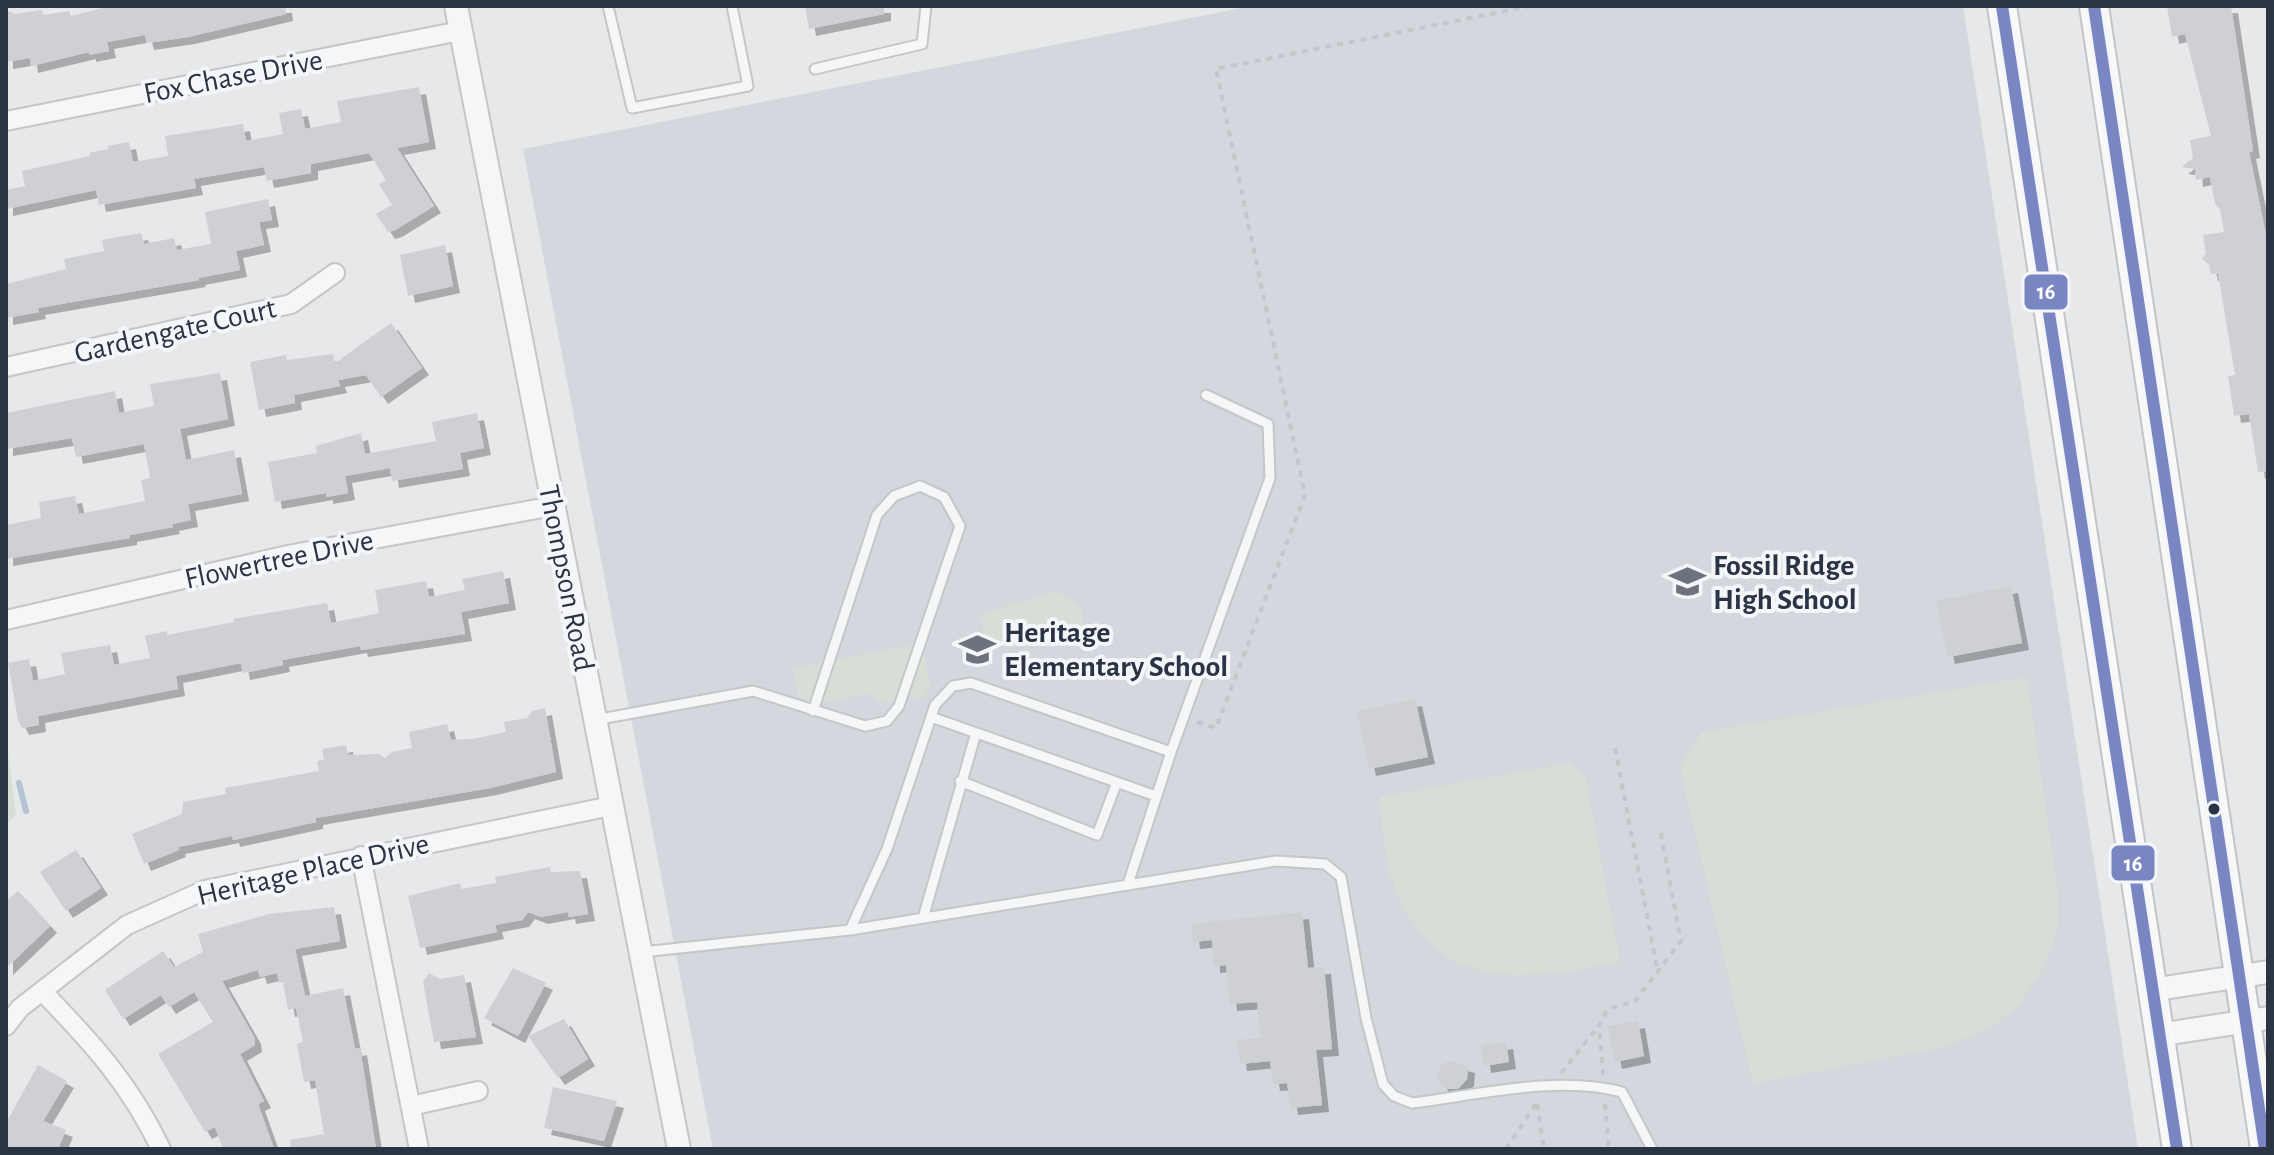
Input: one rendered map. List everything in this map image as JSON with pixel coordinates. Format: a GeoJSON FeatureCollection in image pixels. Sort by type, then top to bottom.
{"type":"FeatureCollection","features":[{"type":"Feature","properties":{"kind":"main road"},"geometry":{"type":"LineString","coordinates":[[2002,6],[2177,1149]]}},
{"type":"Feature","properties":{"kind":"main road"},"geometry":{"type":"LineString","coordinates":[[2094,6],[2239,976],[2257,1019],[2265,1149]]}},
{"type":"Feature","properties":{"kind":"street","name":"Thompson Road"},"geometry":{"type":"LineString","coordinates":[[456,6],[679,1149]]}},
{"type":"Feature","properties":{"kind":"street","name":"Fox Chase Drive"},"geometry":{"type":"LineString","coordinates":[[6,121],[460,31]]}},
{"type":"Feature","properties":{"kind":"street","name":"Gardengate Court"},"geometry":{"type":"LineString","coordinates":[[6,367],[291,304],[335,273]]}},
{"type":"Feature","properties":{"kind":"street","name":"Flowertree Drive"},"geometry":{"type":"LineString","coordinates":[[6,620],[288,555],[553,506]]}},
{"type":"Feature","properties":{"kind":"street","name":"Heritage Place Drive"},"geometry":{"type":"LineString","coordinates":[[6,1026],[20,1008],[106,939],[167,905],[218,887],[611,806]]}},
{"type":"Feature","properties":{"kind":"street"},"geometry":{"type":"LineString","coordinates":[[361,856],[419,1149]]}},
{"type":"Feature","properties":{"kind":"street"},"geometry":{"type":"LineString","coordinates":[[2151,990],[2268,972]]}},
{"type":"Feature","properties":{"kind":"street"},"geometry":{"type":"LineString","coordinates":[[43,992],[90,1041],[139,1104],[161,1149]]}},
{"type":"Feature","properties":{"kind":"street"},"geometry":{"type":"LineString","coordinates":[[2158,1035],[2257,1019]]}},
{"type":"Feature","properties":{"kind":"street"},"geometry":{"type":"LineString","coordinates":[[411,1106],[478,1091]]}},
{"type":"Feature","properties":{"kind":"lane"},"geometry":{"type":"LineString","coordinates":[[608,6],[632,108],[748,86],[732,6]]}},
{"type":"Feature","properties":{"kind":"lane"},"geometry":{"type":"LineString","coordinates":[[815,69],[922,44],[926,6]]}},
{"type":"Feature","properties":{"kind":"lane"},"geometry":{"type":"LineString","coordinates":[[1128,884],[1171,752],[1270,478],[1268,424],[1206,395]]}},
{"type":"Feature","properties":{"kind":"lane"},"geometry":{"type":"LineString","coordinates":[[595,720],[753,691],[813,711],[865,726],[887,721],[899,706],[960,526],[944,497],[920,486],[894,496],[877,515],[813,711]]}},
{"type":"Feature","properties":{"kind":"lane"},"geometry":{"type":"LineString","coordinates":[[850,930],[887,849],[935,705],[953,686],[971,683],[1171,752]]}},
{"type":"Feature","properties":{"kind":"lane"},"geometry":{"type":"LineString","coordinates":[[931,717],[1156,796]]}},
{"type":"Feature","properties":{"kind":"lane"},"geometry":{"type":"LineString","coordinates":[[923,918],[976,733]]}},
{"type":"Feature","properties":{"kind":"lane"},"geometry":{"type":"LineString","coordinates":[[960,781],[1097,835],[1117,782]]}},
{"type":"Feature","properties":{"kind":"lane"},"geometry":{"type":"LineString","coordinates":[[642,952],[850,930],[1276,861],[1325,864],[1341,877],[1366,1018],[1383,1084],[1394,1096],[1412,1103],[1549,1086],[1604,1088],[1622,1092],[1652,1149]]}},
{"type":"Feature","properties":{"kind":"path"},"geometry":{"type":"LineString","coordinates":[[1183,718],[1216,728],[1305,495],[1216,69],[1530,6]]}},
{"type":"Feature","properties":{"kind":"path"},"geometry":{"type":"LineString","coordinates":[[1615,748],[1658,973]]}},
{"type":"Feature","properties":{"kind":"path"},"geometry":{"type":"LineString","coordinates":[[1609,1149],[1599,1025],[1608,1009],[1635,1001],[1681,941],[1660,829]]}},
{"type":"Feature","properties":{"kind":"path"},"geometry":{"type":"LineString","coordinates":[[1537,1102],[1544,1149]]}},
{"type":"Feature","properties":{"kind":"shaded area"},"geometry":{"type":"Polygon","coordinates":[[[1252,6],[1963,6],[2138,1149],[713,1149],[523,149],[1252,6]]]}},
{"type":"Feature","properties":{"kind":"shaded area"},"geometry":{"type":"Polygon","coordinates":[[[1057,591],[1081,607],[1084,633],[1075,640],[1051,646],[985,642],[980,614],[1057,591]]]}},
{"type":"Feature","properties":{"kind":"shaded area"},"geometry":{"type":"Polygon","coordinates":[[[922,643],[930,683],[924,698],[882,703],[869,694],[800,707],[793,668],[922,643]]]}},
{"type":"Feature","properties":{"kind":"shaded area"},"geometry":{"type":"Polygon","coordinates":[[[2027,677],[2058,893],[2057,930],[2045,965],[2019,1005],[1989,1029],[1943,1047],[1753,1084],[1680,767],[1702,732],[2027,677]]]}},
{"type":"Feature","properties":{"kind":"shaded area"},"geometry":{"type":"Polygon","coordinates":[[[6,736],[16,815],[6,824],[6,736]]]}},
{"type":"Feature","properties":{"kind":"shaded area"},"geometry":{"type":"Polygon","coordinates":[[[1569,763],[1585,774],[1620,962],[1519,975],[1489,972],[1461,964],[1435,948],[1413,923],[1395,888],[1386,855],[1379,797],[1569,763]]]}},
{"type":"Feature","properties":{"kind":"building"},"geometry":{"type":"Polygon","coordinates":[[[111,6],[285,6],[286,14],[188,37],[147,43],[145,35],[107,42],[109,51],[89,55],[89,52],[31,66],[30,58],[6,62],[6,10],[15,14],[42,10],[43,15],[69,11],[71,16],[111,6]]]}},
{"type":"Feature","properties":{"kind":"building"},"geometry":{"type":"Polygon","coordinates":[[[805,6],[884,6],[884,14],[809,29],[805,6]]]}},
{"type":"Feature","properties":{"kind":"building"},"geometry":{"type":"Polygon","coordinates":[[[2167,6],[2231,6],[2253,151],[2249,152],[2268,245],[2268,471],[2258,472],[2249,414],[2234,416],[2228,376],[2235,375],[2218,273],[2211,274],[2209,265],[2202,259],[2206,253],[2203,235],[2224,232],[2220,209],[2215,204],[2210,177],[2196,180],[2195,169],[2181,167],[2193,158],[2190,140],[2211,136],[2185,34],[2172,37],[2167,6]]]}},
{"type":"Feature","properties":{"kind":"building"},"geometry":{"type":"Polygon","coordinates":[[[419,87],[429,142],[397,148],[434,206],[395,230],[388,232],[376,214],[392,205],[379,184],[386,180],[369,153],[311,164],[311,173],[267,181],[264,167],[194,179],[196,188],[99,205],[96,190],[6,209],[6,190],[25,186],[22,171],[90,156],[89,153],[108,149],[108,146],[129,142],[133,162],[168,156],[165,136],[243,124],[246,141],[283,134],[279,113],[301,109],[305,129],[341,122],[337,101],[419,87]]]}},
{"type":"Feature","properties":{"kind":"building"},"geometry":{"type":"Polygon","coordinates":[[[268,199],[272,220],[259,222],[264,245],[236,251],[240,270],[38,308],[39,312],[6,318],[6,284],[66,269],[64,259],[104,251],[102,240],[141,233],[144,244],[174,238],[177,250],[211,244],[205,212],[268,199]]]}},
{"type":"Feature","properties":{"kind":"building"},"geometry":{"type":"Polygon","coordinates":[[[445,245],[453,286],[408,296],[400,255],[445,245]]]}},
{"type":"Feature","properties":{"kind":"building"},"geometry":{"type":"Polygon","coordinates":[[[391,323],[422,368],[381,397],[366,375],[338,380],[340,386],[294,395],[295,403],[259,410],[250,362],[286,355],[287,360],[333,354],[335,363],[391,323]]]}},
{"type":"Feature","properties":{"kind":"building"},"geometry":{"type":"Polygon","coordinates":[[[220,373],[228,419],[180,429],[186,460],[234,450],[242,494],[188,504],[191,520],[172,524],[173,527],[130,535],[130,538],[6,559],[6,525],[41,518],[39,502],[75,496],[79,514],[145,501],[141,480],[150,478],[144,444],[76,457],[72,438],[6,449],[6,413],[115,391],[119,413],[154,406],[150,384],[220,373]]]}},
{"type":"Feature","properties":{"kind":"building"},"geometry":{"type":"Polygon","coordinates":[[[477,413],[484,448],[460,453],[463,469],[392,481],[390,468],[345,476],[348,493],[326,497],[326,493],[275,502],[268,462],[317,453],[316,446],[361,433],[365,454],[436,441],[432,422],[477,413]]]}},
{"type":"Feature","properties":{"kind":"building"},"geometry":{"type":"Polygon","coordinates":[[[503,571],[509,603],[461,612],[465,634],[361,650],[360,646],[282,660],[283,665],[243,673],[241,663],[176,676],[178,689],[38,716],[39,725],[22,728],[18,720],[8,663],[29,659],[33,681],[65,674],[61,653],[110,645],[114,665],[150,658],[145,636],[167,631],[167,635],[234,622],[233,619],[327,603],[331,623],[379,613],[375,590],[426,581],[429,597],[465,590],[462,579],[503,571]]]}},
{"type":"Feature","properties":{"kind":"building"},"geometry":{"type":"Polygon","coordinates":[[[2011,586],[2022,643],[1948,657],[1936,601],[2011,586]]]}},
{"type":"Feature","properties":{"kind":"building"},"geometry":{"type":"Polygon","coordinates":[[[1415,699],[1428,757],[1369,769],[1357,711],[1415,699]]]}},
{"type":"Feature","properties":{"kind":"building"},"geometry":{"type":"Polygon","coordinates":[[[545,708],[556,772],[490,788],[316,818],[316,822],[233,840],[232,836],[178,847],[179,850],[144,864],[132,834],[182,814],[183,802],[226,794],[225,788],[319,771],[317,761],[324,760],[322,749],[346,745],[348,755],[379,754],[385,758],[392,752],[412,748],[409,732],[447,724],[451,740],[473,739],[506,732],[504,722],[527,718],[532,711],[545,708]]]}},
{"type":"Feature","properties":{"kind":"building"},"geometry":{"type":"Polygon","coordinates":[[[76,850],[101,888],[66,911],[40,872],[76,850]]]}},
{"type":"Feature","properties":{"kind":"building"},"geometry":{"type":"Polygon","coordinates":[[[550,867],[551,872],[580,871],[588,914],[569,917],[568,912],[541,917],[528,912],[522,920],[495,925],[497,932],[420,948],[408,896],[460,883],[461,889],[496,883],[495,877],[550,867]]]}},
{"type":"Feature","properties":{"kind":"building"},"geometry":{"type":"Polygon","coordinates":[[[18,891],[50,926],[6,968],[6,901],[18,891]]]}},
{"type":"Feature","properties":{"kind":"building"},"geometry":{"type":"Polygon","coordinates":[[[334,907],[340,941],[295,949],[305,996],[343,988],[355,1049],[360,1048],[376,1149],[291,1149],[290,1140],[324,1134],[315,1080],[304,1082],[297,1044],[303,1042],[296,1008],[288,1010],[283,982],[279,983],[277,973],[260,977],[258,970],[222,981],[254,1037],[255,1045],[240,1054],[264,1101],[258,1104],[274,1149],[223,1149],[215,1127],[205,1132],[158,1054],[213,1022],[194,992],[169,1007],[161,995],[123,1019],[105,990],[163,951],[174,967],[203,952],[198,934],[269,914],[334,907]]]}},
{"type":"Feature","properties":{"kind":"building"},"geometry":{"type":"Polygon","coordinates":[[[1302,912],[1308,968],[1324,967],[1332,1049],[1316,1050],[1322,1105],[1291,1108],[1287,1083],[1273,1084],[1270,1061],[1240,1064],[1237,1040],[1261,1038],[1257,1002],[1230,1004],[1226,965],[1213,966],[1212,940],[1193,942],[1191,924],[1302,912]]]}},
{"type":"Feature","properties":{"kind":"building"},"geometry":{"type":"Polygon","coordinates":[[[513,968],[546,983],[518,1036],[484,1018],[513,968]]]}},
{"type":"Feature","properties":{"kind":"building"},"geometry":{"type":"Polygon","coordinates":[[[429,973],[440,979],[464,975],[476,1037],[434,1042],[423,982],[429,973]]]}},
{"type":"Feature","properties":{"kind":"building"},"geometry":{"type":"Polygon","coordinates":[[[564,1019],[588,1059],[558,1078],[528,1036],[564,1019]]]}},
{"type":"Feature","properties":{"kind":"building"},"geometry":{"type":"Polygon","coordinates":[[[1638,1021],[1644,1056],[1615,1062],[1608,1026],[1638,1021]]]}},
{"type":"Feature","properties":{"kind":"building"},"geometry":{"type":"Polygon","coordinates":[[[1506,1042],[1509,1062],[1484,1066],[1481,1045],[1506,1042]]]}},
{"type":"Feature","properties":{"kind":"building"},"geometry":{"type":"Polygon","coordinates":[[[1449,1061],[1468,1066],[1467,1079],[1458,1089],[1446,1089],[1437,1079],[1440,1066],[1449,1061]]]}},
{"type":"Feature","properties":{"kind":"building"},"geometry":{"type":"Polygon","coordinates":[[[38,1065],[67,1081],[43,1121],[66,1130],[58,1149],[6,1149],[6,1123],[38,1065]]]}},
{"type":"Feature","properties":{"kind":"building"},"geometry":{"type":"Polygon","coordinates":[[[553,1087],[617,1101],[604,1141],[544,1128],[553,1087]]]}},
{"type":"Feature","properties":{"kind":"waterway"},"geometry":{"type":"LineString","coordinates":[[19,783],[26,811]]}},
{"type":"Feature","properties":{"kind":"transit line","name":"16"},"geometry":{"type":"LineString","coordinates":[[2002,6],[2177,1149]]}},
{"type":"Feature","properties":{"kind":"transit line","name":"16"},"geometry":{"type":"LineString","coordinates":[[2094,6],[2265,1149]]}},
{"type":"Feature","properties":{"kind":"place","name":"Fossil Ridge High School"},"geometry":{"type":"Point","coordinates":[1687,582]}},
{"type":"Feature","properties":{"kind":"place","name":"Heritage Elementary School"},"geometry":{"type":"Point","coordinates":[978,649]}}]}
